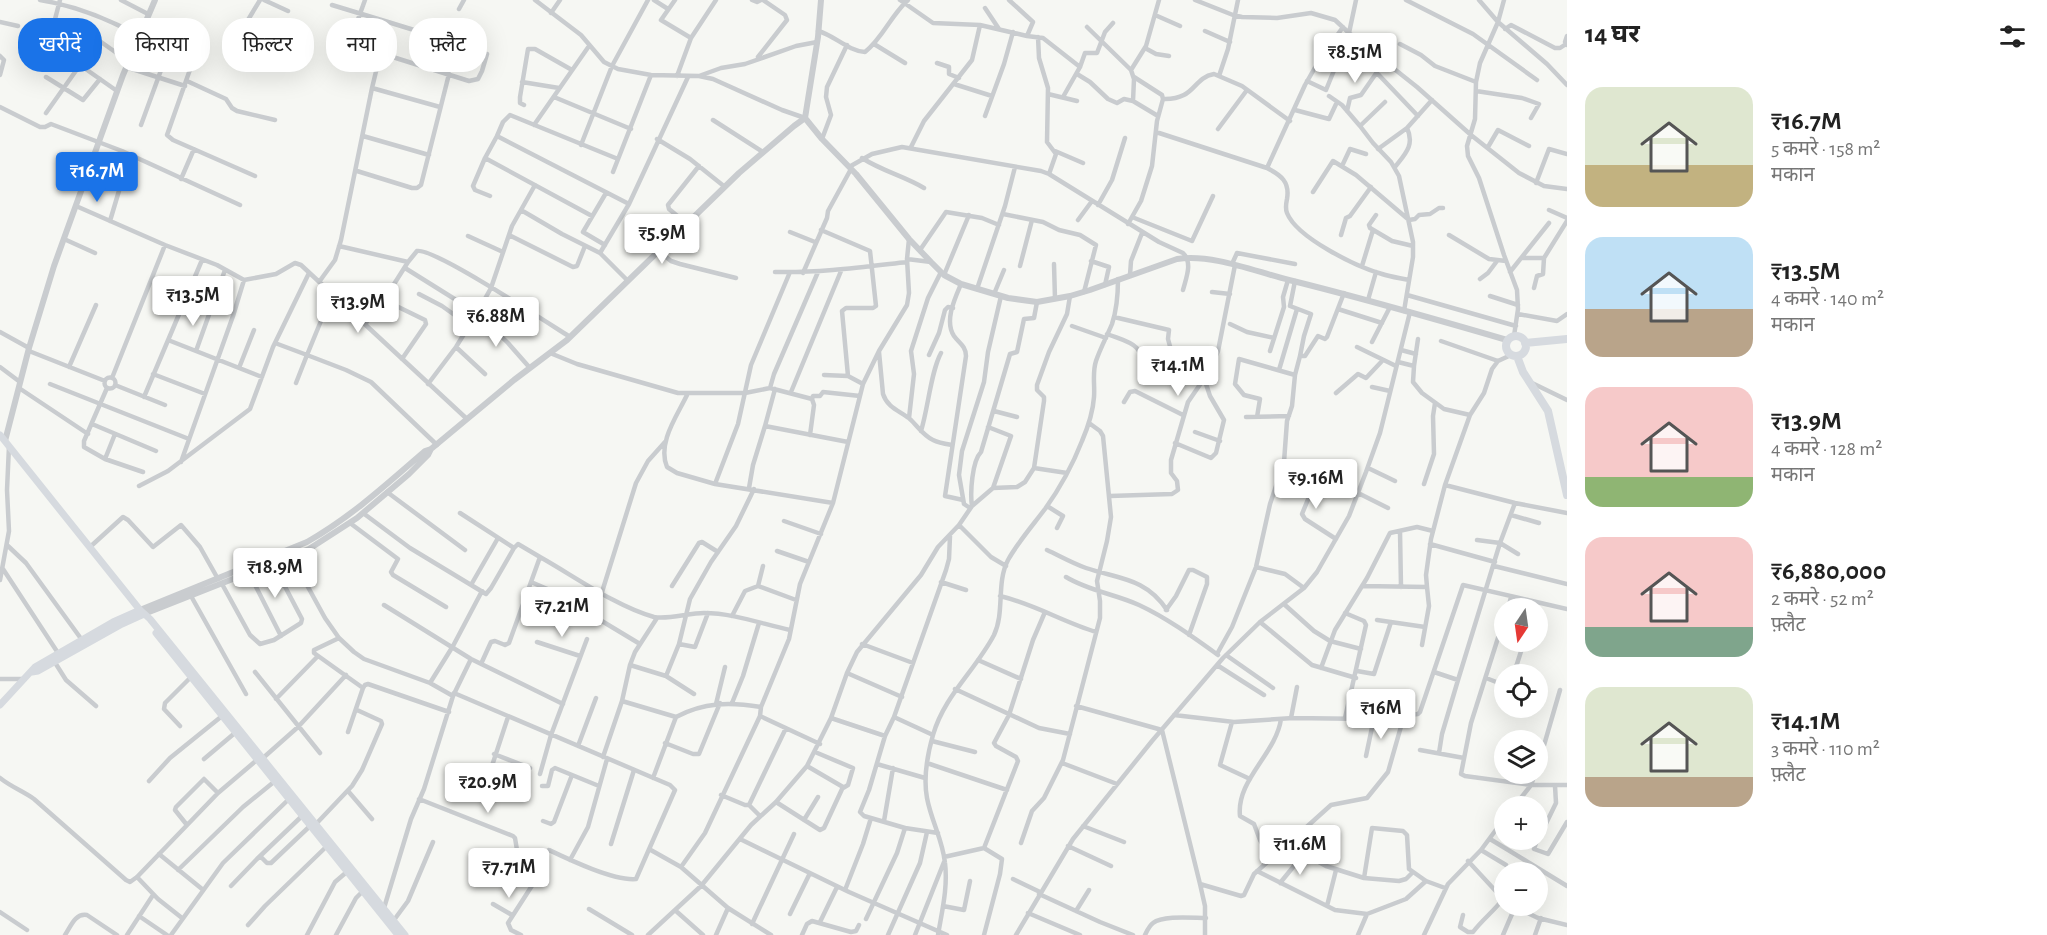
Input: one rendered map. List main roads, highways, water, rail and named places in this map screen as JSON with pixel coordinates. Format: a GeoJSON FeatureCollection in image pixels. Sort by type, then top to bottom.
{"type":"FeatureCollection","features":[{"type":"Feature","properties":{"kind":"highway"},"geometry":{"type":"LineString","coordinates":[[1514,355],[1524,352],[1525,343],[1520,337],[1511,338],[1506,345],[1507,351],[1514,355],[1548,411],[1567,495]]}},
{"type":"Feature","properties":{"kind":"highway"},"geometry":{"type":"LineString","coordinates":[[1525,343],[1567,339]]}},
{"type":"Feature","properties":{"kind":"main road"},"geometry":{"type":"LineString","coordinates":[[4,441],[150,619],[376,903],[398,935]]}},
{"type":"Feature","properties":{"kind":"main road"},"geometry":{"type":"LineString","coordinates":[[0,705],[36,667],[58,653],[113,622],[144,614]]}},
{"type":"Feature","properties":{"kind":"main road"},"geometry":{"type":"LineString","coordinates":[[31,673],[39,671],[144,614]]}},
{"type":"Feature","properties":{"kind":"main road"},"geometry":{"type":"LineString","coordinates":[[144,614],[166,646],[260,759],[302,816],[313,825],[327,846],[350,870],[363,891],[384,908],[405,935]]}}]}
